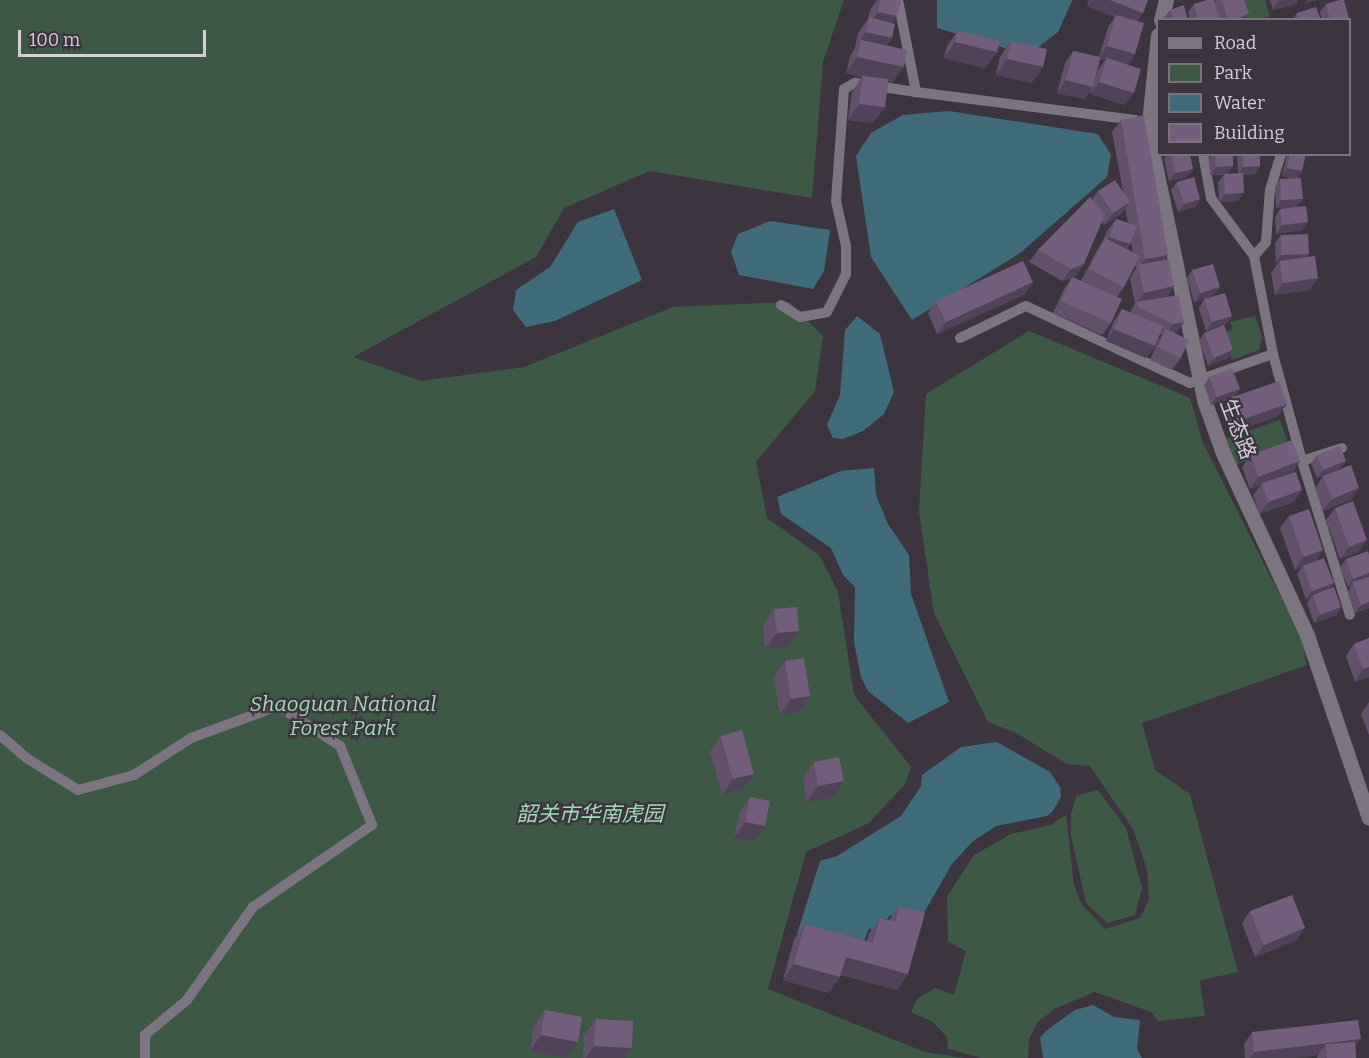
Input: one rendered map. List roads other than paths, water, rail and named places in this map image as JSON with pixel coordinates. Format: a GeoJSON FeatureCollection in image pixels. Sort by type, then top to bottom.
{"type":"FeatureCollection","features":[{"type":"Feature","properties":{"kind":"street"},"geometry":{"type":"LineString","coordinates":[[898,0],[916,92]]}},
{"type":"Feature","properties":{"kind":"street"},"geometry":{"type":"LineString","coordinates":[[1162,18],[1166,0]]}},
{"type":"Feature","properties":{"kind":"street","name":"生态路"},"geometry":{"type":"LineString","coordinates":[[1156,54],[1149,122],[1200,380],[1223,453],[1307,635],[1369,819]]}},
{"type":"Feature","properties":{"kind":"street"},"geometry":{"type":"LineString","coordinates":[[781,305],[800,317],[827,312],[846,274],[846,246],[836,201],[844,89],[855,83],[1149,122]]}},
{"type":"Feature","properties":{"kind":"street"},"geometry":{"type":"LineString","coordinates":[[1203,156],[1211,198],[1254,256],[1273,354],[1302,460],[1350,615]]}},
{"type":"Feature","properties":{"kind":"street"},"geometry":{"type":"LineString","coordinates":[[1254,256],[1266,242],[1270,190],[1280,156]]}},
{"type":"Feature","properties":{"kind":"street"},"geometry":{"type":"LineString","coordinates":[[960,338],[1026,306],[1190,383],[1273,354]]}},
{"type":"Feature","properties":{"kind":"street"},"geometry":{"type":"LineString","coordinates":[[1302,460],[1342,448]]}},
{"type":"Feature","properties":{"kind":"street"},"geometry":{"type":"LineString","coordinates":[[0,735],[28,759],[78,790],[134,776],[191,738],[278,706],[340,746],[372,825],[253,908],[187,1000],[145,1035],[145,1058]]}},
{"type":"Feature","properties":{"kind":"water"},"geometry":{"type":"Polygon","coordinates":[[[937,0],[1072,1],[1058,32],[1028,55],[937,28],[937,0]]]}},
{"type":"Feature","properties":{"kind":"water"},"geometry":{"type":"Polygon","coordinates":[[[949,111],[1098,134],[1111,155],[1107,177],[1019,254],[912,320],[871,257],[856,156],[871,133],[903,115],[949,111]]]}},
{"type":"Feature","properties":{"kind":"water"},"geometry":{"type":"Polygon","coordinates":[[[614,209],[642,280],[555,321],[526,327],[513,310],[516,290],[550,267],[578,222],[614,209]]]}},
{"type":"Feature","properties":{"kind":"water"},"geometry":{"type":"Polygon","coordinates":[[[770,221],[830,230],[824,271],[813,289],[739,275],[731,252],[738,234],[770,221]]]}},
{"type":"Feature","properties":{"kind":"water"},"geometry":{"type":"Polygon","coordinates":[[[857,316],[880,334],[894,392],[884,414],[863,431],[843,439],[833,438],[827,425],[840,395],[845,330],[857,316]]]}},
{"type":"Feature","properties":{"kind":"water"},"geometry":{"type":"Polygon","coordinates":[[[874,468],[876,495],[888,524],[909,555],[911,594],[949,702],[908,723],[868,691],[861,677],[854,642],[855,587],[843,575],[831,548],[781,514],[777,497],[841,471],[874,468]]]}},
{"type":"Feature","properties":{"kind":"water"},"geometry":{"type":"Polygon","coordinates":[[[997,742],[1050,772],[1060,787],[1061,797],[1053,811],[1047,816],[996,826],[972,842],[952,864],[918,923],[890,915],[878,933],[869,928],[860,952],[797,934],[820,861],[837,856],[901,816],[921,786],[922,775],[961,747],[997,742]]]}},
{"type":"Feature","properties":{"kind":"water"},"geometry":{"type":"Polygon","coordinates":[[[1093,1005],[1114,1017],[1140,1020],[1137,1049],[1142,1058],[1043,1058],[1040,1038],[1047,1030],[1075,1010],[1093,1005]]]}},
{"type":"Feature","properties":{"kind":"park label","name":"Shaoguan National Forest Park"},"geometry":{"type":"Point","coordinates":[343,716]}},
{"type":"Feature","properties":{"kind":"park label","name":"韶关市华南虎园"},"geometry":{"type":"Point","coordinates":[590,814]}}]}
